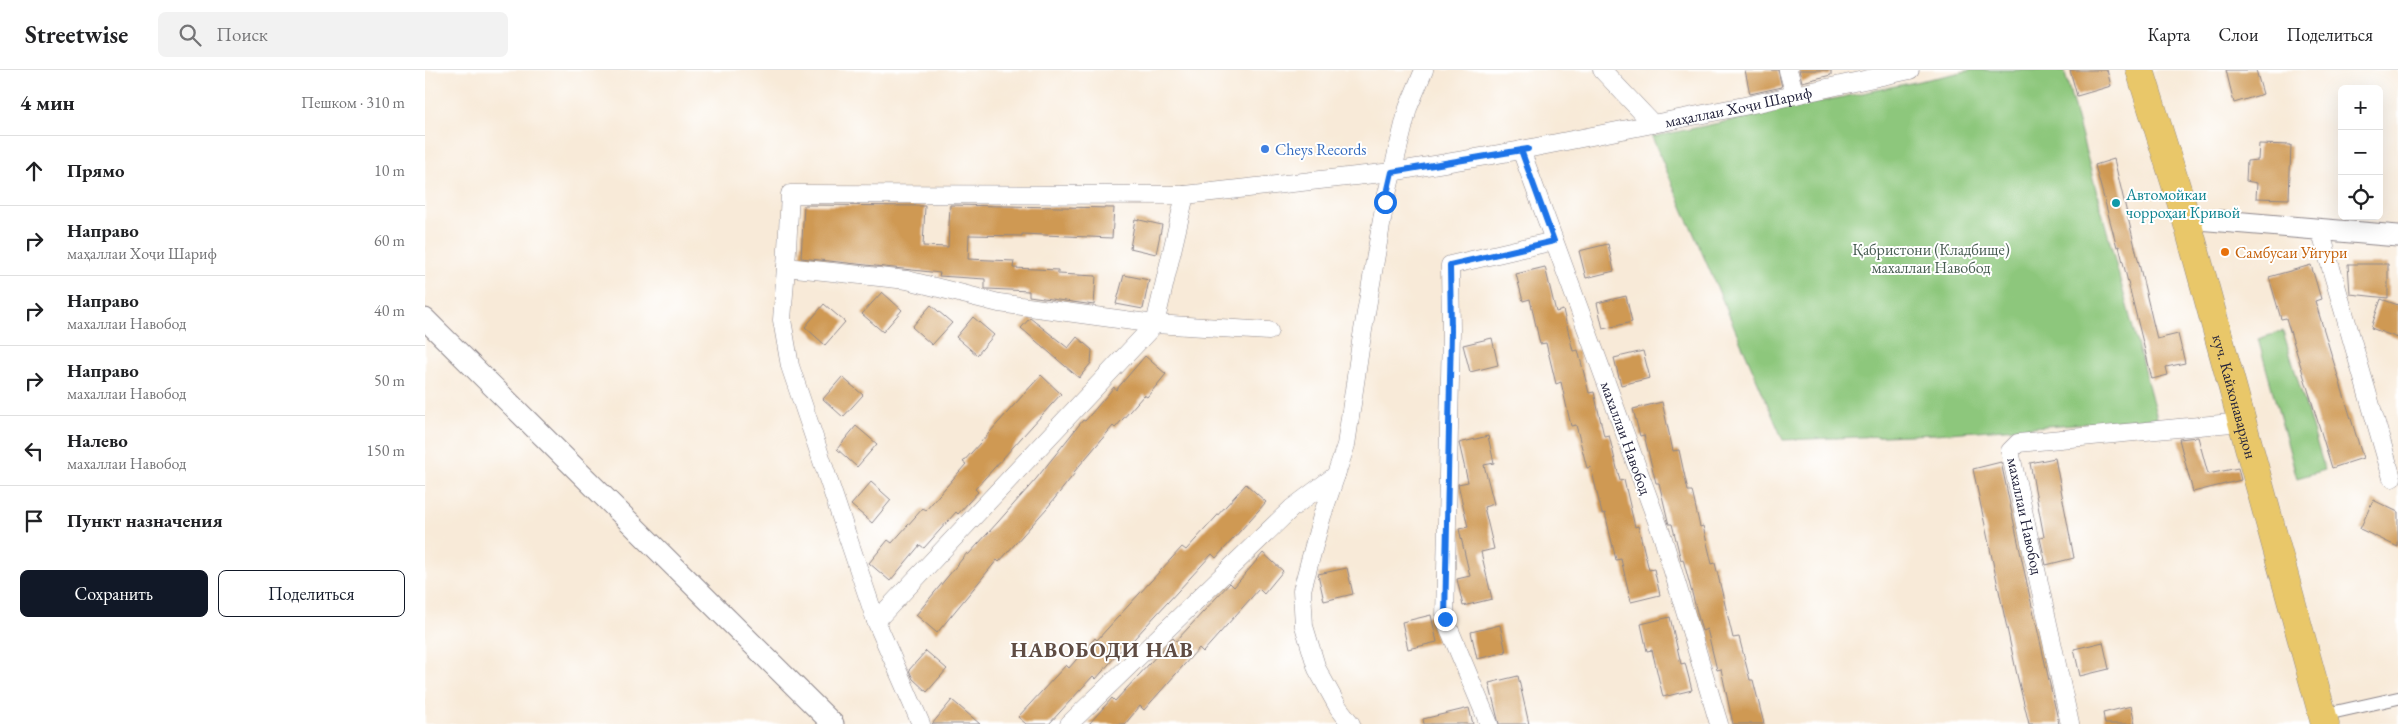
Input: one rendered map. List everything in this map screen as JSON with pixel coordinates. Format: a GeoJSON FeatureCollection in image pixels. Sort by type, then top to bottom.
{"type":"FeatureCollection","features":[{"type":"Feature","properties":{"kind":"main road","name":"куч. Кайхонавардон"},"geometry":{"type":"LineString","coordinates":[[2140,70],[2186,218],[2323,719]]}},
{"type":"Feature","properties":{"kind":"street"},"geometry":{"type":"LineString","coordinates":[[1351,724],[1338,707],[1317,669],[1304,626],[1302,590],[1346,444],[1361,342],[1392,172],[1408,108],[1424,70]]}},
{"type":"Feature","properties":{"kind":"street","name":"маҳаллаи Хоҷи Шариф"},"geometry":{"type":"LineString","coordinates":[[1602,70],[1653,124]]}},
{"type":"Feature","properties":{"kind":"street"},"geometry":{"type":"LineString","coordinates":[[1788,70],[1795,95]]}},
{"type":"Feature","properties":{"kind":"street","name":"маҳаллаи Хоҷи Шариф"},"geometry":{"type":"LineString","coordinates":[[786,267],[790,194],[1185,195],[1392,172],[1653,124],[1910,70]]}},
{"type":"Feature","properties":{"kind":"street","name":"махаллаи Навобод"},"geometry":{"type":"LineString","coordinates":[[1524,149],[1554,241],[1662,535],[1719,724]]}},
{"type":"Feature","properties":{"kind":"street"},"geometry":{"type":"LineString","coordinates":[[876,622],[1155,324],[1185,195]]}},
{"type":"Feature","properties":{"kind":"street"},"geometry":{"type":"LineString","coordinates":[[2186,218],[2398,236]]}},
{"type":"Feature","properties":{"kind":"street"},"geometry":{"type":"LineString","coordinates":[[2320,230],[2392,478]]}},
{"type":"Feature","properties":{"kind":"street"},"geometry":{"type":"LineString","coordinates":[[1489,724],[1445,619],[1451,341],[1450,265],[1554,241]]}},
{"type":"Feature","properties":{"kind":"street"},"geometry":{"type":"LineString","coordinates":[[921,724],[876,622],[790,366],[782,320],[786,267],[907,280],[999,303],[1155,324],[1269,331]]}},
{"type":"Feature","properties":{"kind":"street"},"geometry":{"type":"LineString","coordinates":[[425,319],[833,724]]}},
{"type":"Feature","properties":{"kind":"street","name":"махаллаи Навобод"},"geometry":{"type":"LineString","coordinates":[[2070,724],[2010,451],[2018,443],[2242,422]]}},
{"type":"Feature","properties":{"kind":"street"},"geometry":{"type":"LineString","coordinates":[[1069,724],[1292,508],[1336,475]]}},
{"type":"Feature","properties":{"kind":"street"},"geometry":{"type":"LineString","coordinates":[[2323,719],[2398,698]]}},
{"type":"Feature","properties":{"kind":"green space","name":"Қабристони (Кладбище) махаллаи Навобод"},"geometry":{"type":"Polygon","coordinates":[[[1972,70],[2064,70],[2157,418],[1935,434],[1783,440],[1652,137],[1972,70]]]}},
{"type":"Feature","properties":{"kind":"green space"},"geometry":{"type":"Polygon","coordinates":[[[2283,331],[2325,470],[2297,478],[2258,339],[2283,331]]]}},
{"type":"Feature","properties":{"kind":"building"},"geometry":{"type":"Polygon","coordinates":[[[1745,70],[1778,70],[1782,87],[1750,94],[1745,70]]]}},
{"type":"Feature","properties":{"kind":"building"},"geometry":{"type":"Polygon","coordinates":[[[1799,70],[1831,70],[1831,75],[1802,82],[1799,70]]]}},
{"type":"Feature","properties":{"kind":"building"},"geometry":{"type":"Polygon","coordinates":[[[2070,70],[2107,70],[2111,86],[2077,96],[2070,70]]]}},
{"type":"Feature","properties":{"kind":"building"},"geometry":{"type":"Polygon","coordinates":[[[2226,70],[2256,70],[2263,94],[2234,103],[2226,70]]]}},
{"type":"Feature","properties":{"kind":"building"},"geometry":{"type":"Polygon","coordinates":[[[2259,144],[2291,145],[2289,199],[2256,198],[2257,183],[2246,181],[2247,161],[2258,160],[2259,144]]]}},
{"type":"Feature","properties":{"kind":"building"},"geometry":{"type":"Polygon","coordinates":[[[2114,159],[2157,339],[2178,334],[2185,363],[2166,367],[2168,375],[2152,379],[2119,246],[2117,247],[2095,165],[2114,159]]]}},
{"type":"Feature","properties":{"kind":"building"},"geometry":{"type":"Polygon","coordinates":[[[804,205],[925,206],[923,246],[948,247],[950,205],[1114,208],[1112,238],[1022,234],[1022,236],[969,235],[968,259],[1014,261],[1013,268],[1058,270],[1058,274],[1096,276],[1094,305],[1029,296],[1029,291],[985,289],[985,279],[939,276],[940,273],[801,258],[804,205]]]}},
{"type":"Feature","properties":{"kind":"building"},"geometry":{"type":"Polygon","coordinates":[[[1135,219],[1162,225],[1156,254],[1130,248],[1135,219]]]}},
{"type":"Feature","properties":{"kind":"building"},"geometry":{"type":"Polygon","coordinates":[[[1608,244],[1614,271],[1586,278],[1579,251],[1608,244]]]}},
{"type":"Feature","properties":{"kind":"building"},"geometry":{"type":"Polygon","coordinates":[[[2348,264],[2388,264],[2388,298],[2350,294],[2348,264]]]}},
{"type":"Feature","properties":{"kind":"building"},"geometry":{"type":"Polygon","coordinates":[[[2311,265],[2321,299],[2315,301],[2363,458],[2332,468],[2286,318],[2281,319],[2269,277],[2311,265]]]}},
{"type":"Feature","properties":{"kind":"building"},"geometry":{"type":"Polygon","coordinates":[[[1545,267],[1556,312],[1563,310],[1573,351],[1578,350],[1589,393],[1594,392],[1604,436],[1609,435],[1620,481],[1624,480],[1635,527],[1638,526],[1649,570],[1654,569],[1660,595],[1631,602],[1621,559],[1616,560],[1605,513],[1602,514],[1591,467],[1587,468],[1576,425],[1571,426],[1561,382],[1556,384],[1546,343],[1540,344],[1530,299],[1523,301],[1516,274],[1545,267]]]}},
{"type":"Feature","properties":{"kind":"building"},"geometry":{"type":"Polygon","coordinates":[[[1124,275],[1149,280],[1143,309],[1116,304],[1124,275]]]}},
{"type":"Feature","properties":{"kind":"building"},"geometry":{"type":"Polygon","coordinates":[[[882,292],[902,310],[883,332],[862,314],[882,292]]]}},
{"type":"Feature","properties":{"kind":"building"},"geometry":{"type":"Polygon","coordinates":[[[1626,296],[1632,322],[1603,329],[1597,303],[1626,296]]]}},
{"type":"Feature","properties":{"kind":"building"},"geometry":{"type":"Polygon","coordinates":[[[2381,299],[2398,305],[2398,338],[2371,328],[2381,299]]]}},
{"type":"Feature","properties":{"kind":"building"},"geometry":{"type":"Polygon","coordinates":[[[824,304],[845,322],[825,345],[805,327],[824,304]]]}},
{"type":"Feature","properties":{"kind":"building"},"geometry":{"type":"Polygon","coordinates":[[[931,305],[952,323],[932,345],[912,327],[931,305]]]}},
{"type":"Feature","properties":{"kind":"building"},"geometry":{"type":"Polygon","coordinates":[[[973,317],[994,335],[977,355],[956,337],[973,317]]]}},
{"type":"Feature","properties":{"kind":"building"},"geometry":{"type":"Polygon","coordinates":[[[1030,318],[1068,348],[1077,337],[1092,350],[1091,363],[1079,378],[1021,328],[1030,318]]]}},
{"type":"Feature","properties":{"kind":"building"},"geometry":{"type":"Polygon","coordinates":[[[1492,338],[1498,365],[1470,372],[1463,345],[1492,338]]]}},
{"type":"Feature","properties":{"kind":"building"},"geometry":{"type":"Polygon","coordinates":[[[1643,351],[1650,378],[1621,385],[1614,358],[1643,351]]]}},
{"type":"Feature","properties":{"kind":"building"},"geometry":{"type":"Polygon","coordinates":[[[1145,356],[1166,374],[1147,397],[1144,395],[1115,428],[1113,426],[1074,472],[1047,508],[999,562],[997,560],[937,633],[916,615],[967,553],[968,555],[1036,479],[1083,420],[1085,421],[1114,387],[1116,390],[1145,356]]]}},
{"type":"Feature","properties":{"kind":"building"},"geometry":{"type":"Polygon","coordinates":[[[1041,375],[1061,394],[975,489],[978,492],[958,514],[956,512],[924,548],[920,545],[890,581],[869,563],[888,540],[892,543],[923,508],[926,510],[966,464],[963,462],[1041,375]]]}},
{"type":"Feature","properties":{"kind":"building"},"geometry":{"type":"Polygon","coordinates":[[[842,377],[863,395],[843,417],[823,399],[842,377]]]}},
{"type":"Feature","properties":{"kind":"building"},"geometry":{"type":"Polygon","coordinates":[[[1662,402],[1673,451],[1679,450],[1688,491],[1692,491],[1700,527],[1703,526],[1712,564],[1715,563],[1733,638],[1739,637],[1750,680],[1753,680],[1764,724],[1733,724],[1721,669],[1717,670],[1707,629],[1702,631],[1683,559],[1681,560],[1672,524],[1669,524],[1668,521],[1659,483],[1656,483],[1644,435],[1640,436],[1633,409],[1662,402]]]}},
{"type":"Feature","properties":{"kind":"building"},"geometry":{"type":"Polygon","coordinates":[[[856,426],[877,444],[857,467],[837,449],[856,426]]]}},
{"type":"Feature","properties":{"kind":"building"},"geometry":{"type":"Polygon","coordinates":[[[1488,436],[1494,463],[1484,465],[1494,504],[1484,507],[1494,549],[1481,552],[1492,599],[1463,606],[1457,579],[1470,576],[1459,529],[1468,527],[1458,484],[1468,482],[1459,443],[1488,436]]]}},
{"type":"Feature","properties":{"kind":"building"},"geometry":{"type":"Polygon","coordinates":[[[2198,437],[2208,474],[2238,468],[2241,480],[2193,492],[2179,439],[2198,437]]]}},
{"type":"Feature","properties":{"kind":"building"},"geometry":{"type":"Polygon","coordinates":[[[2055,458],[2074,558],[2046,565],[2040,538],[2044,537],[2030,463],[2055,458]]]}},
{"type":"Feature","properties":{"kind":"building"},"geometry":{"type":"Polygon","coordinates":[[[2001,462],[2059,724],[2029,724],[2017,675],[1973,469],[2001,462]]]}},
{"type":"Feature","properties":{"kind":"building"},"geometry":{"type":"Polygon","coordinates":[[[871,482],[891,500],[872,523],[851,505],[871,482]]]}},
{"type":"Feature","properties":{"kind":"building"},"geometry":{"type":"Polygon","coordinates":[[[1246,484],[1266,502],[1216,558],[1212,554],[1123,651],[1121,650],[1096,679],[1093,676],[1049,724],[1026,724],[1018,717],[1066,665],[1069,668],[1095,638],[1097,640],[1182,547],[1186,550],[1246,484]]]}},
{"type":"Feature","properties":{"kind":"building"},"geometry":{"type":"Polygon","coordinates":[[[2373,500],[2398,512],[2398,547],[2360,529],[2373,500]]]}},
{"type":"Feature","properties":{"kind":"building"},"geometry":{"type":"Polygon","coordinates":[[[1263,553],[1283,571],[1264,594],[1259,589],[1203,652],[1199,648],[1144,710],[1140,706],[1125,724],[1089,724],[1112,698],[1115,701],[1173,638],[1176,641],[1230,583],[1234,587],[1263,553]]]}},
{"type":"Feature","properties":{"kind":"building"},"geometry":{"type":"Polygon","coordinates":[[[1347,568],[1353,594],[1324,601],[1318,574],[1347,568]]]}},
{"type":"Feature","properties":{"kind":"building"},"geometry":{"type":"Polygon","coordinates":[[[1431,615],[1437,642],[1408,649],[1402,622],[1431,615]]]}},
{"type":"Feature","properties":{"kind":"building"},"geometry":{"type":"Polygon","coordinates":[[[1670,617],[1681,664],[1685,663],[1692,690],[1663,697],[1652,650],[1647,651],[1641,624],[1670,617]]]}},
{"type":"Feature","properties":{"kind":"building"},"geometry":{"type":"Polygon","coordinates":[[[1500,625],[1506,652],[1477,659],[1471,632],[1500,625]]]}},
{"type":"Feature","properties":{"kind":"building"},"geometry":{"type":"Polygon","coordinates":[[[2103,642],[2109,669],[2080,676],[2074,649],[2103,642]]]}},
{"type":"Feature","properties":{"kind":"building"},"geometry":{"type":"Polygon","coordinates":[[[926,651],[947,669],[927,692],[913,679],[909,670],[926,651]]]}},
{"type":"Feature","properties":{"kind":"building"},"geometry":{"type":"Polygon","coordinates":[[[1518,676],[1529,724],[1499,724],[1489,683],[1518,676]]]}},
{"type":"Feature","properties":{"kind":"building"},"geometry":{"type":"Polygon","coordinates":[[[952,700],[980,724],[932,724],[952,700]]]}},
{"type":"Feature","properties":{"kind":"building"},"geometry":{"type":"Polygon","coordinates":[[[2131,706],[2135,724],[2105,724],[2103,713],[2131,706]]]}},
{"type":"Feature","properties":{"kind":"building"},"geometry":{"type":"Polygon","coordinates":[[[1469,708],[1473,724],[1424,724],[1423,719],[1469,708]]]}},
{"type":"Feature","properties":{"kind":"place","name":"Cheys Records"},"geometry":{"type":"Point","coordinates":[1265,149]}},
{"type":"Feature","properties":{"kind":"place","name":"Автомойкаи чорроҳаи Кривой"},"geometry":{"type":"Point","coordinates":[2116,203]}},
{"type":"Feature","properties":{"kind":"place","name":"Самбусаи Уйгури"},"geometry":{"type":"Point","coordinates":[2225,252]}},
{"type":"Feature","properties":{"kind":"district","name":"НАВОБОДИ НАВ"},"geometry":{"type":"Point","coordinates":[1102,649]}},
{"type":"Feature","properties":{"kind":"route"},"geometry":{"type":"LineString","coordinates":[[1385,202],[1392,172],[1528,149],[1521,150],[1554,241],[1450,265],[1451,331],[1445,619]]}}]}
